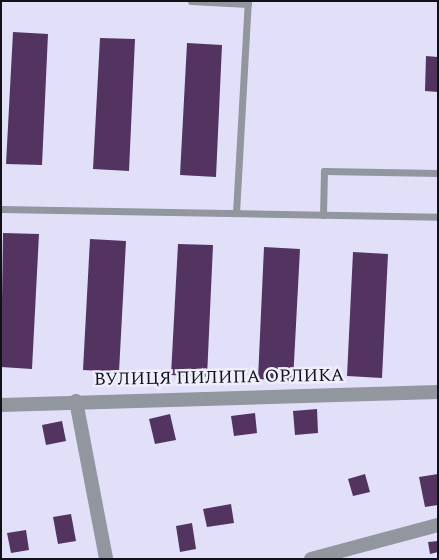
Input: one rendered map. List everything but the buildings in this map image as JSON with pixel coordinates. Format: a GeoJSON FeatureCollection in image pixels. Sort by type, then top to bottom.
{"type":"FeatureCollection","features":[{"type":"Feature","properties":{"kind":"street","name":"ВУЛИЦЯ ПИЛИПА ОРЛИКА"},"geometry":{"type":"LineString","coordinates":[[1,405],[76,400],[438,392]]}},
{"type":"Feature","properties":{"kind":"street"},"geometry":{"type":"LineString","coordinates":[[76,400],[106,559]]}},
{"type":"Feature","properties":{"kind":"street"},"geometry":{"type":"LineString","coordinates":[[311,559],[438,525]]}},
{"type":"Feature","properties":{"kind":"lane"},"geometry":{"type":"LineString","coordinates":[[191,1],[248,3],[236,213]]}},
{"type":"Feature","properties":{"kind":"lane"},"geometry":{"type":"LineString","coordinates":[[323,215],[324,171],[438,173]]}},
{"type":"Feature","properties":{"kind":"lane"},"geometry":{"type":"LineString","coordinates":[[1,209],[438,217]]}}]}
